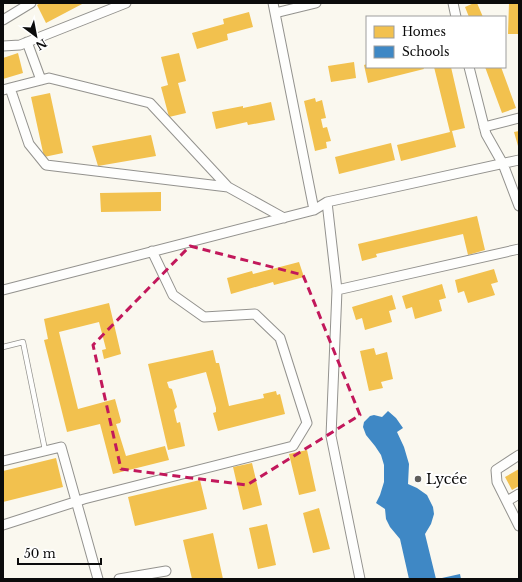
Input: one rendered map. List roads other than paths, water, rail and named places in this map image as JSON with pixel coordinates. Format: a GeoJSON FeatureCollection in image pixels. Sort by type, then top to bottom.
{"type":"FeatureCollection","features":[{"type":"Feature","properties":{"kind":"street"},"geometry":{"type":"LineString","coordinates":[[4,16],[31,3]]}},
{"type":"Feature","properties":{"kind":"street"},"geometry":{"type":"LineString","coordinates":[[3,46],[27,42],[126,3]]}},
{"type":"Feature","properties":{"kind":"street"},"geometry":{"type":"LineString","coordinates":[[274,3],[314,210]]}},
{"type":"Feature","properties":{"kind":"street"},"geometry":{"type":"LineString","coordinates":[[275,13],[316,3]]}},
{"type":"Feature","properties":{"kind":"street"},"geometry":{"type":"LineString","coordinates":[[453,3],[456,16]]}},
{"type":"Feature","properties":{"kind":"street"},"geometry":{"type":"LineString","coordinates":[[27,42],[41,80]]}},
{"type":"Feature","properties":{"kind":"street"},"geometry":{"type":"LineString","coordinates":[[469,68],[486,134],[503,164],[519,206]]}},
{"type":"Feature","properties":{"kind":"street"},"geometry":{"type":"LineString","coordinates":[[228,187],[46,165],[28,144],[7,89],[49,78],[150,103],[228,187],[284,218]]}},
{"type":"Feature","properties":{"kind":"street"},"geometry":{"type":"LineString","coordinates":[[484,127],[519,118]]}},
{"type":"Feature","properties":{"kind":"street"},"geometry":{"type":"LineString","coordinates":[[3,290],[314,210],[327,202],[519,160]]}},
{"type":"Feature","properties":{"kind":"street"},"geometry":{"type":"LineString","coordinates":[[327,202],[336,290],[331,436],[360,579]]}},
{"type":"Feature","properties":{"kind":"street"},"geometry":{"type":"LineString","coordinates":[[336,290],[519,249]]}},
{"type":"Feature","properties":{"kind":"street"},"geometry":{"type":"LineString","coordinates":[[3,525],[76,502],[293,446],[307,423],[280,338],[255,314],[204,317],[172,295],[152,251]]}},
{"type":"Feature","properties":{"kind":"street"},"geometry":{"type":"LineString","coordinates":[[3,461],[60,447],[98,579]]}},
{"type":"Feature","properties":{"kind":"street"},"geometry":{"type":"LineString","coordinates":[[519,455],[496,470],[497,482],[519,526]]}},
{"type":"Feature","properties":{"kind":"street"},"geometry":{"type":"LineString","coordinates":[[507,500],[519,494]]}},
{"type":"Feature","properties":{"kind":"street"},"geometry":{"type":"LineString","coordinates":[[119,579],[166,571]]}},
{"type":"Feature","properties":{"kind":"lane"},"geometry":{"type":"LineString","coordinates":[[3,347],[23,342],[45,450]]}},
{"type":"Feature","properties":{"kind":"place","name":"Lycée"},"geometry":{"type":"Point","coordinates":[418,479]}}]}
